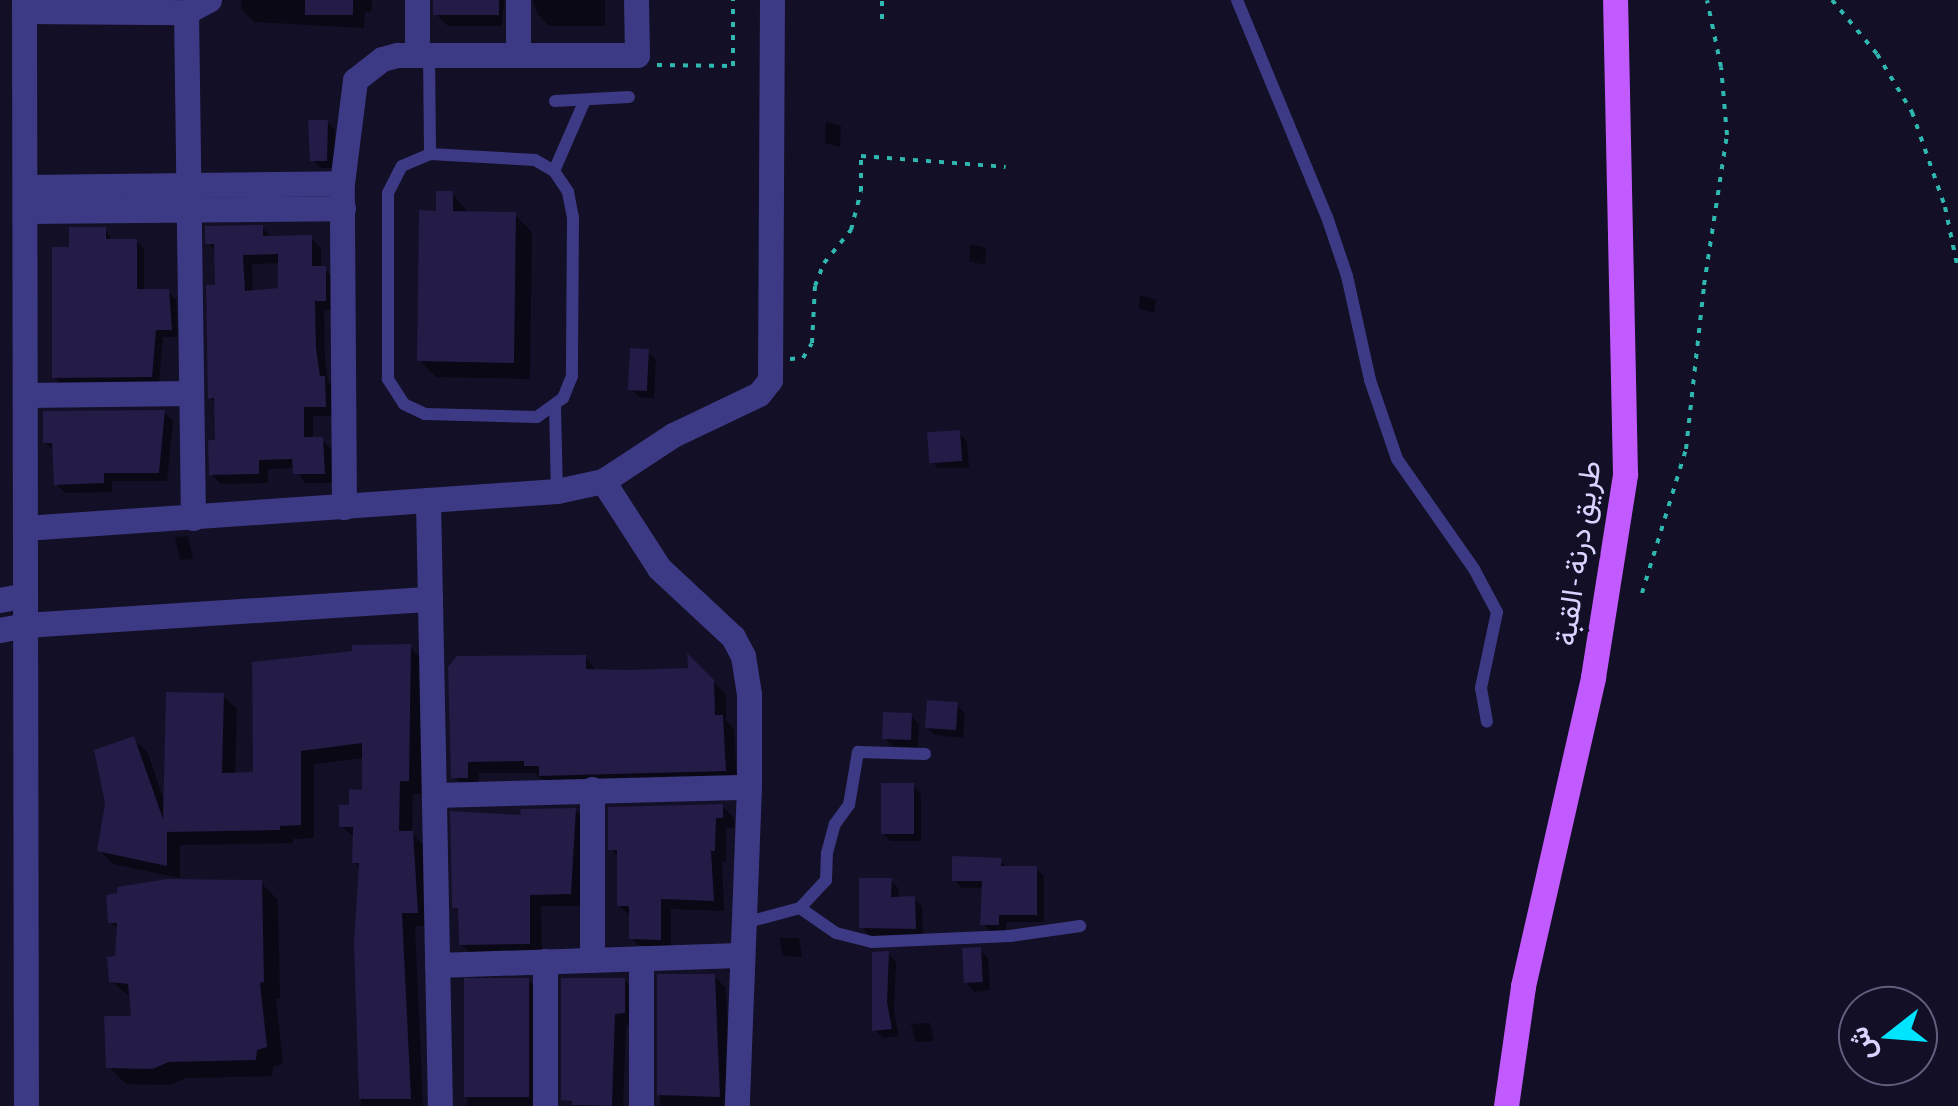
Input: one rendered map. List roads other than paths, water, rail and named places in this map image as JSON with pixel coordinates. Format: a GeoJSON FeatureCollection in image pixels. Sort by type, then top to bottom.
{"type":"FeatureCollection","features":[{"type":"Feature","properties":{"kind":"main road","name":"طريق درنة - القبة"},"geometry":{"type":"LineString","coordinates":[[1506,1106],[1523,986],[1592,677],[1625,474],[1614,0]]}},
{"type":"Feature","properties":{"kind":"street"},"geometry":{"type":"LineString","coordinates":[[417,0],[423,54]]}},
{"type":"Feature","properties":{"kind":"street"},"geometry":{"type":"LineString","coordinates":[[518,0],[518,54]]}},
{"type":"Feature","properties":{"kind":"street"},"geometry":{"type":"LineString","coordinates":[[344,507],[343,196],[355,80],[382,59],[423,54],[637,55],[636,0]]}},
{"type":"Feature","properties":{"kind":"street"},"geometry":{"type":"LineString","coordinates":[[25,528],[557,491],[603,481],[673,435],[760,394],[770,380],[772,0]]}},
{"type":"Feature","properties":{"kind":"street"},"geometry":{"type":"LineString","coordinates":[[26,1106],[12,628],[12,598],[25,528],[24,6],[198,6],[188,198],[193,518]]}},
{"type":"Feature","properties":{"kind":"street"},"geometry":{"type":"LineString","coordinates":[[25,198],[343,196]]}},
{"type":"Feature","properties":{"kind":"street"},"geometry":{"type":"LineString","coordinates":[[25,395],[191,393]]}},
{"type":"Feature","properties":{"kind":"street"},"geometry":{"type":"LineString","coordinates":[[603,481],[659,568],[740,645],[750,694],[737,1106]]}},
{"type":"Feature","properties":{"kind":"street"},"geometry":{"type":"LineString","coordinates":[[428,500],[440,1106]]}},
{"type":"Feature","properties":{"kind":"street"},"geometry":{"type":"LineString","coordinates":[[12,628],[430,599]]}},
{"type":"Feature","properties":{"kind":"street"},"geometry":{"type":"LineString","coordinates":[[434,795],[749,787]]}},
{"type":"Feature","properties":{"kind":"street"},"geometry":{"type":"LineString","coordinates":[[592,789],[592,960]]}},
{"type":"Feature","properties":{"kind":"street"},"geometry":{"type":"LineString","coordinates":[[437,965],[740,956]]}},
{"type":"Feature","properties":{"kind":"street"},"geometry":{"type":"LineString","coordinates":[[641,958],[641,1106]]}},
{"type":"Feature","properties":{"kind":"street"},"geometry":{"type":"LineString","coordinates":[[545,962],[545,1106]]}},
{"type":"Feature","properties":{"kind":"lane"},"geometry":{"type":"LineString","coordinates":[[1237,0],[1328,216],[1347,276],[1370,380],[1398,459],[1474,569],[1497,612],[1481,688],[1487,721]]}},
{"type":"Feature","properties":{"kind":"lane"},"geometry":{"type":"LineString","coordinates":[[423,54],[430,154]]}},
{"type":"Feature","properties":{"kind":"lane"},"geometry":{"type":"LineString","coordinates":[[556,101],[630,97]]}},
{"type":"Feature","properties":{"kind":"lane"},"geometry":{"type":"LineString","coordinates":[[554,171],[585,100]]}},
{"type":"Feature","properties":{"kind":"lane"},"geometry":{"type":"LineString","coordinates":[[555,406],[526,419],[436,416],[404,404],[392,388],[386,368],[388,193],[402,166],[430,154],[524,157],[554,171],[568,192],[573,217],[572,376],[555,406],[557,491]]}},
{"type":"Feature","properties":{"kind":"lane"},"geometry":{"type":"LineString","coordinates":[[742,923],[800,908],[826,880],[827,853],[836,824],[850,806],[858,752],[925,754]]}},
{"type":"Feature","properties":{"kind":"lane"},"geometry":{"type":"LineString","coordinates":[[800,908],[836,933],[872,942],[1010,936],[1080,926]]}}]}
